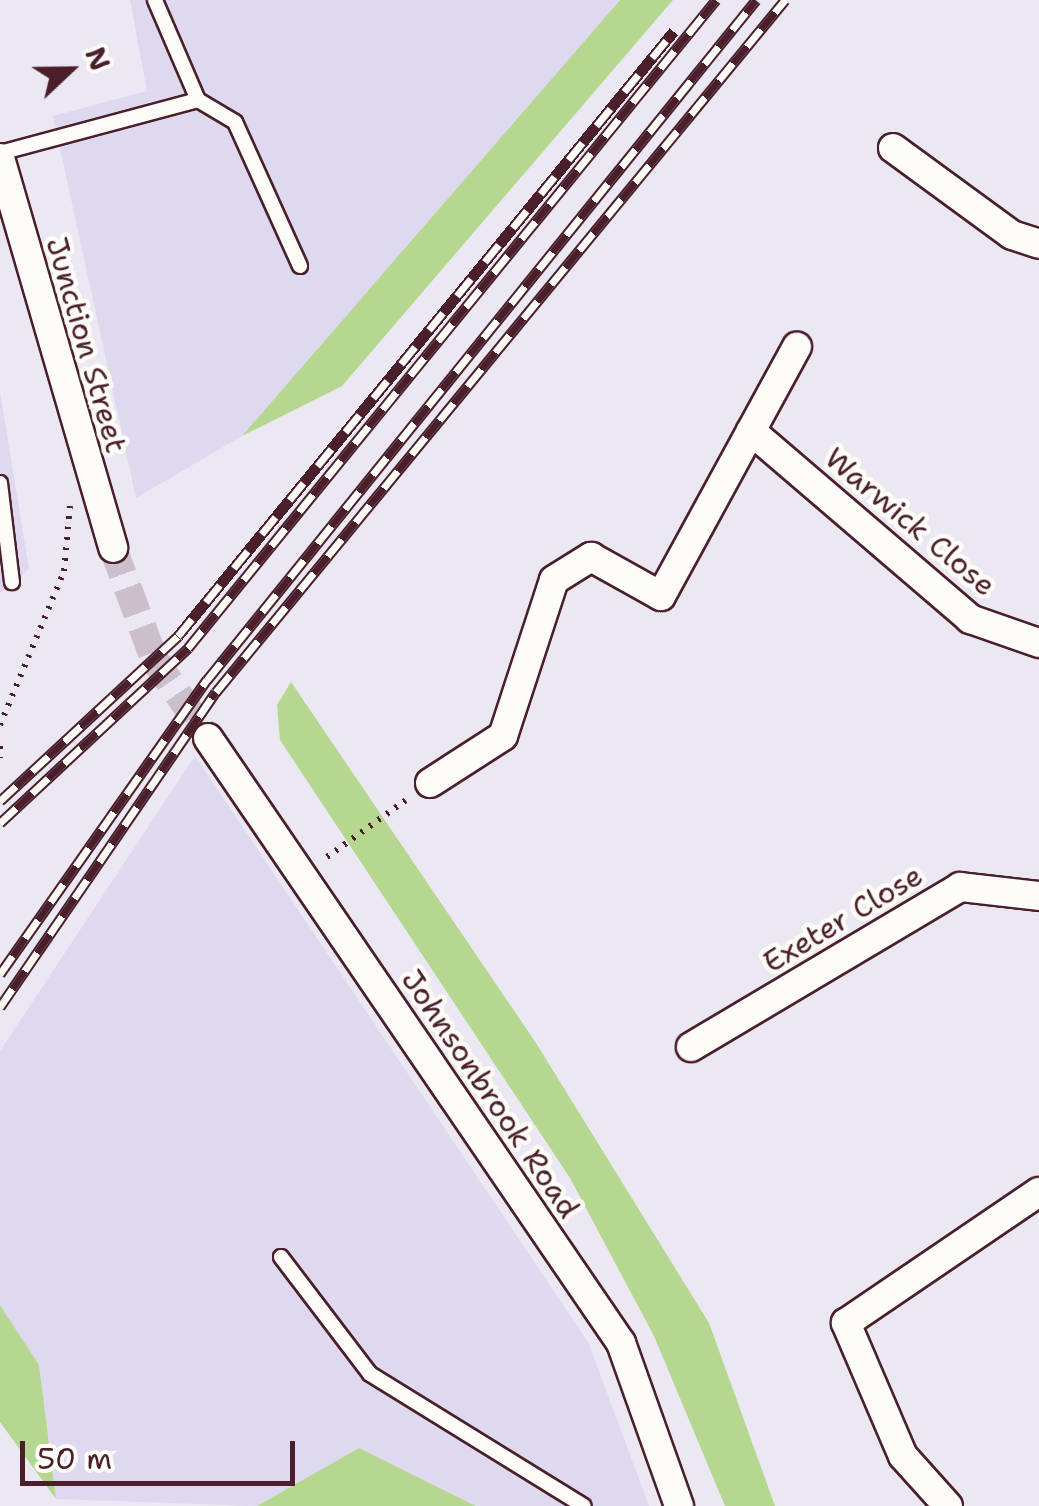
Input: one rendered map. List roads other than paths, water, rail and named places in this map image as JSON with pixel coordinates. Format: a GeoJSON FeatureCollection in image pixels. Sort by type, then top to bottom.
{"type":"FeatureCollection","features":[{"type":"Feature","properties":{"kind":"street"},"geometry":{"type":"LineString","coordinates":[[893,148],[1012,235],[1039,244]]}},
{"type":"Feature","properties":{"kind":"street","name":"Junction Street"},"geometry":{"type":"LineString","coordinates":[[0,156],[113,548]]}},
{"type":"Feature","properties":{"kind":"street"},"geometry":{"type":"LineString","coordinates":[[430,783],[503,736],[554,580],[591,557],[661,596],[796,347]]}},
{"type":"Feature","properties":{"kind":"street","name":"Warwick Close"},"geometry":{"type":"LineString","coordinates":[[751,430],[970,619],[1039,643]]}},
{"type":"Feature","properties":{"kind":"street","name":"Johnsonbrook Road"},"geometry":{"type":"LineString","coordinates":[[208,738],[621,1343],[680,1506]]}},
{"type":"Feature","properties":{"kind":"street","name":"Exeter Close"},"geometry":{"type":"LineString","coordinates":[[691,1047],[960,888],[1039,896]]}},
{"type":"Feature","properties":{"kind":"street"},"geometry":{"type":"LineString","coordinates":[[948,1506],[903,1456],[846,1323],[1039,1192]]}},
{"type":"Feature","properties":{"kind":"lane"},"geometry":{"type":"LineString","coordinates":[[155,0],[198,100],[235,122],[300,266]]}},
{"type":"Feature","properties":{"kind":"lane"},"geometry":{"type":"LineString","coordinates":[[0,156],[198,100]]}},
{"type":"Feature","properties":{"kind":"lane"},"geometry":{"type":"LineString","coordinates":[[0,483],[12,582]]}},
{"type":"Feature","properties":{"kind":"lane"},"geometry":{"type":"LineString","coordinates":[[281,1258],[370,1374],[584,1506]]}},
{"type":"Feature","properties":{"kind":"tunnel"},"geometry":{"type":"LineString","coordinates":[[113,548],[154,659],[208,738]]}},
{"type":"Feature","properties":{"kind":"railway"},"geometry":{"type":"LineString","coordinates":[[0,823],[188,648],[716,0]]}},
{"type":"Feature","properties":{"kind":"railway"},"geometry":{"type":"LineString","coordinates":[[0,974],[207,680],[756,0]]}},
{"type":"Feature","properties":{"kind":"railway"},"geometry":{"type":"LineString","coordinates":[[0,1007],[216,692],[785,0]]}},
{"type":"Feature","properties":{"kind":"railway"},"geometry":{"type":"LineString","coordinates":[[0,801],[178,636],[674,31]]}}]}
